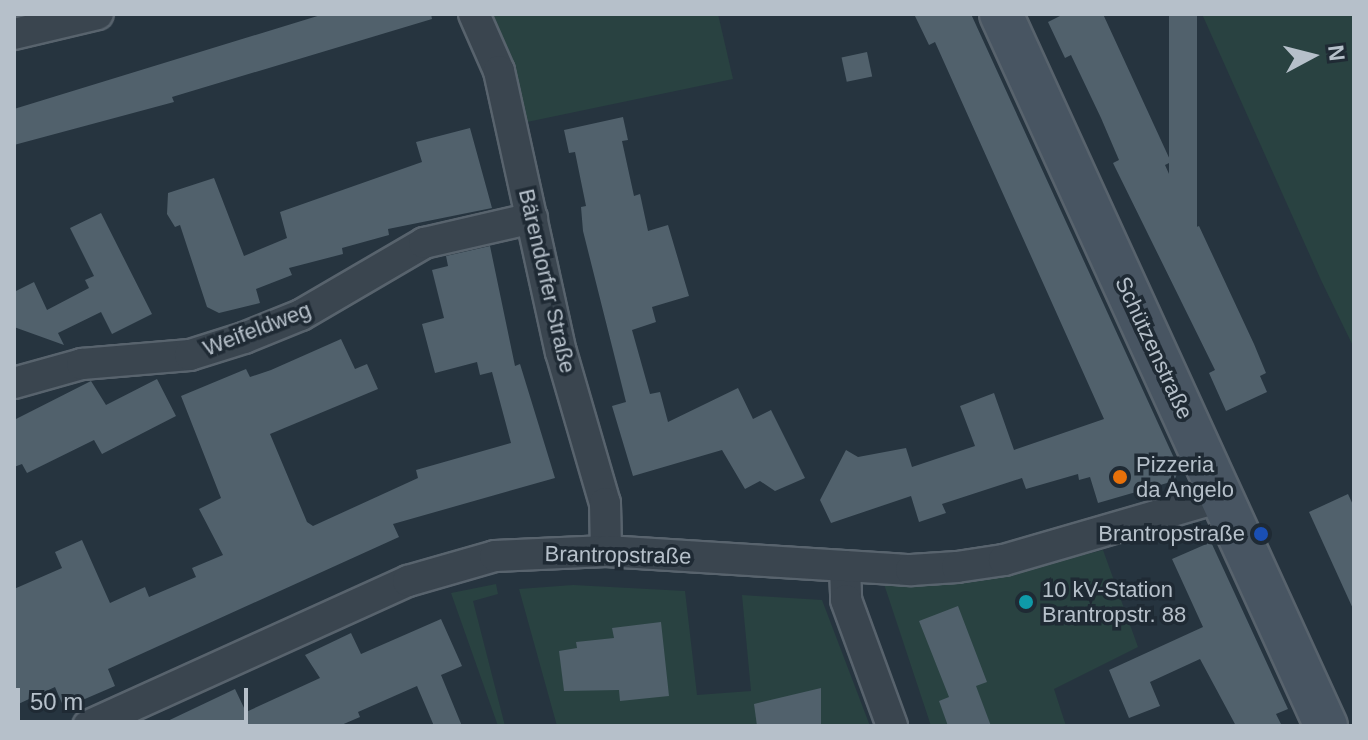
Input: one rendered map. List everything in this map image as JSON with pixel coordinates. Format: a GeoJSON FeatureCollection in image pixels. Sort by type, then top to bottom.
{"type":"FeatureCollection","features":[{"type":"Feature","properties":{"kind":"street"},"geometry":{"type":"LineString","coordinates":[[14,34],[59,18],[98,14]]}},
{"type":"Feature","properties":{"kind":"street","name":"Bärendorfer Straße"},"geometry":{"type":"LineString","coordinates":[[474,14],[499,71],[561,352],[605,503],[606,551]]}},
{"type":"Feature","properties":{"kind":"street","name":"Schützenstraße"},"geometry":{"type":"LineString","coordinates":[[1001,14],[1326,726]]}},
{"type":"Feature","properties":{"kind":"street","name":"Weifeldweg"},"geometry":{"type":"LineString","coordinates":[[14,383],[82,364],[190,355],[301,315],[424,243],[532,218]]}},
{"type":"Feature","properties":{"kind":"street","name":"Brantropstraße"},"geometry":{"type":"LineString","coordinates":[[88,726],[433,572],[495,556],[606,551],[911,570],[1004,560],[1221,497]]}},
{"type":"Feature","properties":{"kind":"street"},"geometry":{"type":"LineString","coordinates":[[845,566],[846,600],[892,726]]}},
{"type":"Feature","properties":{"kind":"green space"},"geometry":{"type":"Polygon","coordinates":[[[487,14],[718,14],[733,79],[527,122],[487,14]]]}},
{"type":"Feature","properties":{"kind":"green space"},"geometry":{"type":"Polygon","coordinates":[[[1202,14],[1354,14],[1354,348],[1321,280],[1202,14]]]}},
{"type":"Feature","properties":{"kind":"green space"},"geometry":{"type":"Polygon","coordinates":[[[1103,550],[1138,647],[1054,689],[1066,726],[931,726],[883,581],[1003,575],[1103,550]]]}},
{"type":"Feature","properties":{"kind":"green space"},"geometry":{"type":"Polygon","coordinates":[[[496,584],[498,594],[473,601],[505,726],[498,726],[451,593],[496,584]]]}},
{"type":"Feature","properties":{"kind":"green space"},"geometry":{"type":"Polygon","coordinates":[[[573,585],[685,591],[697,695],[751,691],[742,595],[822,600],[870,726],[557,726],[519,589],[573,585]]]}},
{"type":"Feature","properties":{"kind":"building"},"geometry":{"type":"Polygon","coordinates":[[[324,14],[431,14],[432,19],[172,97],[174,102],[14,145],[14,109],[324,14]]]}},
{"type":"Feature","properties":{"kind":"building"},"geometry":{"type":"Polygon","coordinates":[[[914,14],[971,14],[1179,469],[1174,481],[1098,503],[1090,477],[1079,480],[1078,474],[1026,489],[1022,478],[942,504],[946,513],[919,522],[911,496],[831,523],[820,500],[846,450],[858,457],[906,448],[912,467],[975,446],[960,406],[994,393],[1014,450],[1104,419],[935,42],[929,45],[914,14]]]}},
{"type":"Feature","properties":{"kind":"building"},"geometry":{"type":"Polygon","coordinates":[[[1064,14],[1103,14],[1171,162],[1165,165],[1187,214],[1194,228],[1199,226],[1254,344],[1266,373],[1260,376],[1267,392],[1226,411],[1209,373],[1215,370],[1113,163],[1119,160],[1101,118],[1071,55],[1065,58],[1048,22],[1064,14]]]}},
{"type":"Feature","properties":{"kind":"building"},"geometry":{"type":"Polygon","coordinates":[[[1169,14],[1197,14],[1197,231],[1169,231],[1169,14]]]}},
{"type":"Feature","properties":{"kind":"building"},"geometry":{"type":"Polygon","coordinates":[[[867,52],[872,76],[847,82],[842,57],[867,52]]]}},
{"type":"Feature","properties":{"kind":"building"},"geometry":{"type":"Polygon","coordinates":[[[623,117],[628,140],[622,141],[634,196],[640,194],[648,231],[668,225],[689,296],[652,307],[656,322],[632,330],[650,394],[660,392],[668,422],[738,388],[753,419],[771,410],[805,478],[775,491],[760,481],[745,489],[722,450],[633,476],[612,406],[626,402],[583,231],[581,207],[586,206],[575,152],[569,153],[564,130],[623,117]]]}},
{"type":"Feature","properties":{"kind":"building"},"geometry":{"type":"Polygon","coordinates":[[[470,128],[492,208],[388,229],[389,235],[342,248],[343,254],[289,268],[292,275],[256,289],[260,303],[219,313],[207,307],[180,225],[175,227],[167,214],[168,193],[214,178],[244,256],[287,238],[280,212],[422,162],[416,142],[470,128]]]}},
{"type":"Feature","properties":{"kind":"building"},"geometry":{"type":"Polygon","coordinates":[[[101,213],[152,314],[112,334],[101,312],[58,333],[64,345],[14,327],[14,292],[34,282],[47,310],[89,288],[85,280],[94,276],[70,228],[101,213]]]}},
{"type":"Feature","properties":{"kind":"building"},"geometry":{"type":"Polygon","coordinates":[[[490,246],[515,366],[520,364],[555,478],[393,524],[399,537],[108,669],[115,686],[64,708],[55,687],[14,706],[14,589],[62,568],[55,552],[82,540],[110,603],[145,587],[149,597],[196,577],[192,568],[223,555],[199,509],[221,498],[181,396],[246,369],[250,377],[271,370],[341,339],[355,369],[367,364],[378,389],[270,434],[307,522],[313,526],[418,478],[416,470],[511,443],[492,372],[480,375],[477,362],[435,373],[422,324],[444,318],[432,270],[448,266],[446,256],[490,246]]]}},
{"type":"Feature","properties":{"kind":"building"},"geometry":{"type":"Polygon","coordinates":[[[157,379],[176,416],[102,454],[94,440],[27,473],[22,464],[14,467],[14,420],[91,381],[106,405],[157,379]]]}},
{"type":"Feature","properties":{"kind":"building"},"geometry":{"type":"Polygon","coordinates":[[[1348,494],[1354,507],[1354,611],[1309,512],[1348,494]]]}},
{"type":"Feature","properties":{"kind":"building"},"geometry":{"type":"Polygon","coordinates":[[[1211,542],[1288,709],[1276,714],[1282,726],[1236,726],[1200,659],[1150,682],[1160,706],[1129,718],[1109,670],[1203,627],[1172,559],[1211,542]]]}},
{"type":"Feature","properties":{"kind":"building"},"geometry":{"type":"Polygon","coordinates":[[[958,606],[987,682],[976,686],[991,726],[948,726],[939,701],[949,697],[919,621],[958,606]]]}},
{"type":"Feature","properties":{"kind":"building"},"geometry":{"type":"Polygon","coordinates":[[[441,619],[462,666],[441,675],[462,726],[434,726],[417,686],[358,712],[360,717],[339,726],[157,726],[235,689],[246,712],[320,678],[305,655],[351,633],[361,654],[441,619]]]}},
{"type":"Feature","properties":{"kind":"building"},"geometry":{"type":"Polygon","coordinates":[[[661,622],[669,696],[620,701],[619,690],[564,691],[559,651],[577,648],[576,642],[614,638],[612,628],[661,622]]]}},
{"type":"Feature","properties":{"kind":"building"},"geometry":{"type":"Polygon","coordinates":[[[821,688],[821,726],[757,726],[754,704],[821,688]]]}},
{"type":"Feature","properties":{"kind":"place","name":"Pizzeria da Angelo"},"geometry":{"type":"Point","coordinates":[1120,477]}},
{"type":"Feature","properties":{"kind":"place","name":"Brantropstraße"},"geometry":{"type":"Point","coordinates":[1261,534]}},
{"type":"Feature","properties":{"kind":"place","name":"10 kV-Station Brantropstr. 88"},"geometry":{"type":"Point","coordinates":[1026,602]}}]}
